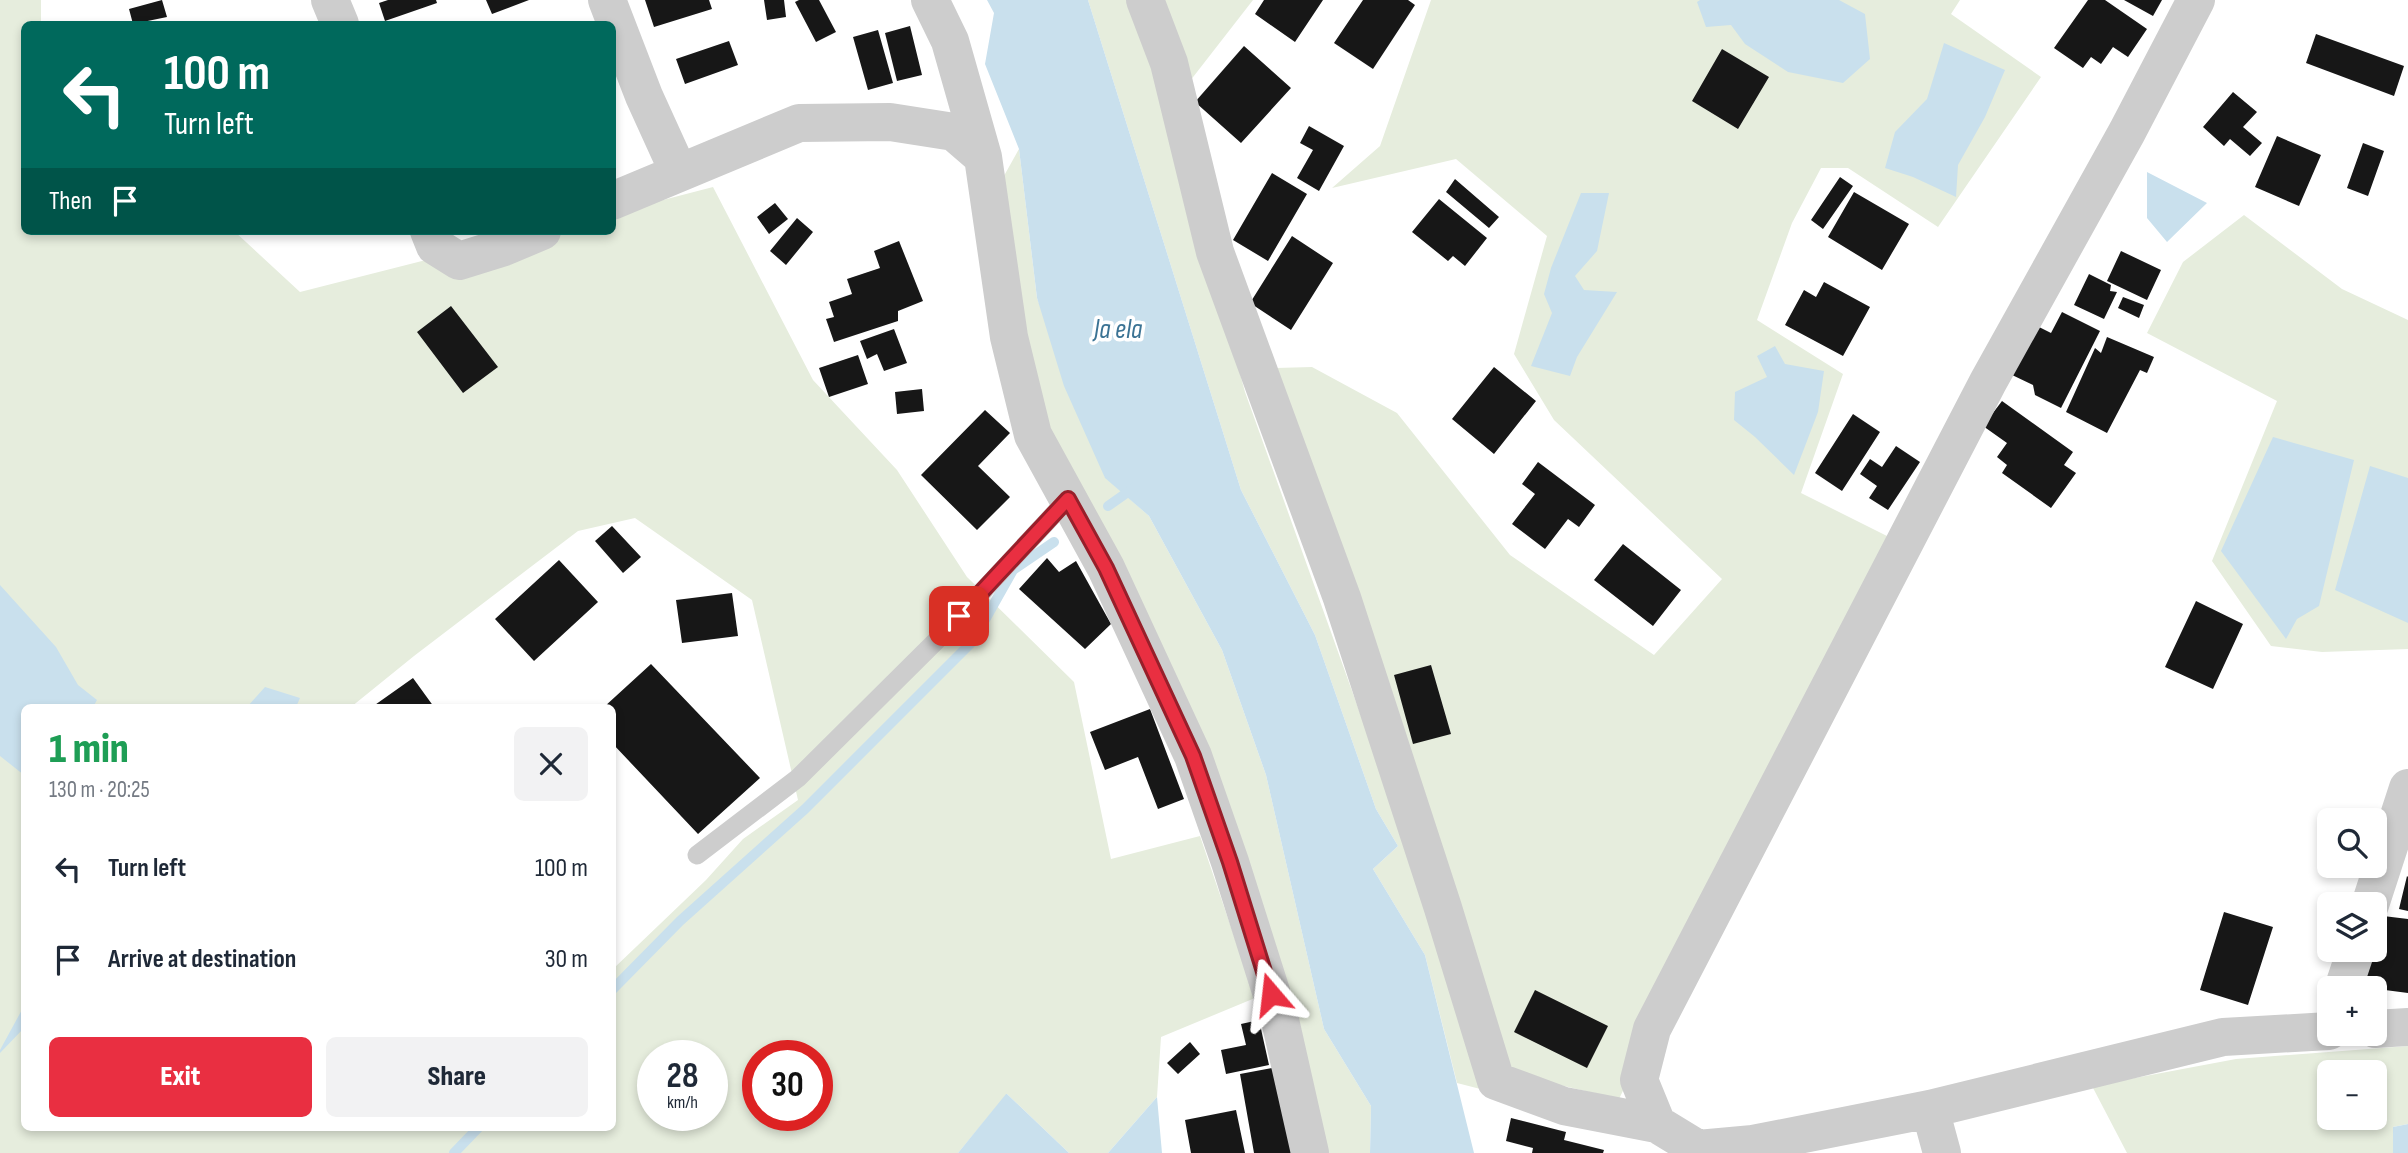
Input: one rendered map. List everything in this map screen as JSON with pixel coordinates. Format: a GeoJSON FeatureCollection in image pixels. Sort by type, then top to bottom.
{"type":"FeatureCollection","features":[{"type":"Feature","properties":{"kind":"street"},"geometry":{"type":"LineString","coordinates":[[330,0],[339,21]]}},
{"type":"Feature","properties":{"kind":"street"},"geometry":{"type":"LineString","coordinates":[[607,0],[615,21]]}},
{"type":"Feature","properties":{"kind":"street"},"geometry":{"type":"LineString","coordinates":[[930,0],[950,41],[983,157],[1009,337],[1033,435],[1106,568],[1193,756],[1280,1020],[1310,1153]]}},
{"type":"Feature","properties":{"kind":"street"},"geometry":{"type":"LineString","coordinates":[[1144,0],[1169,63],[1215,252],[1342,598],[1496,1081],[1563,1106],[1657,1124],[1698,1149],[1753,1144],[1930,1109],[2222,1037],[2317,1032]]}},
{"type":"Feature","properties":{"kind":"street"},"geometry":{"type":"LineString","coordinates":[[1657,1124],[1639,1080],[1652,1029],[1988,382],[2127,132],[2196,0]]}},
{"type":"Feature","properties":{"kind":"street"},"geometry":{"type":"LineString","coordinates":[[616,23],[644,96],[679,173]]}},
{"type":"Feature","properties":{"kind":"street"},"geometry":{"type":"LineString","coordinates":[[616,199],[799,123],[890,122],[954,132],[983,157]]}},
{"type":"Feature","properties":{"kind":"street"},"geometry":{"type":"LineString","coordinates":[[431,235],[435,246],[459,261],[532,235]]}},
{"type":"Feature","properties":{"kind":"street"},"geometry":{"type":"LineString","coordinates":[[2374,892],[2408,788]]}},
{"type":"Feature","properties":{"kind":"street"},"geometry":{"type":"LineString","coordinates":[[2387,1028],[2408,1027]]}},
{"type":"Feature","properties":{"kind":"street"},"geometry":{"type":"LineString","coordinates":[[1930,1109],[1942,1153]]}},
{"type":"Feature","properties":{"kind":"lane"},"geometry":{"type":"LineString","coordinates":[[697,855],[798,778],[941,636],[1068,499]]}},
{"type":"Feature","properties":{"kind":"green space"},"geometry":{"type":"Polygon","coordinates":[[[0,0],[41,0],[41,21],[21,21],[21,235],[238,235],[300,292],[524,235],[616,235],[616,212],[713,187],[813,380],[897,470],[967,577],[1074,682],[1111,859],[1200,836],[1255,998],[1161,1037],[1157,1097],[1108,1153],[1069,1153],[1007,1094],[958,1153],[0,1153],[0,0]]]}},
{"type":"Feature","properties":{"kind":"green space"},"geometry":{"type":"Polygon","coordinates":[[[1088,0],[1129,0],[1162,88],[1245,392],[1496,1093],[1457,1083],[1425,955],[1373,869],[1398,846],[1376,809],[1315,635],[1241,490],[1088,0]]]}},
{"type":"Feature","properties":{"kind":"green space"},"geometry":{"type":"Polygon","coordinates":[[[1159,0],[1253,0],[1190,81],[1159,0]]]}},
{"type":"Feature","properties":{"kind":"green space"},"geometry":{"type":"Polygon","coordinates":[[[1431,0],[1960,0],[1951,14],[2041,77],[1938,227],[1848,168],[1821,168],[1792,223],[1757,320],[1843,374],[1801,493],[1889,537],[1619,1099],[1501,1071],[1276,368],[1312,367],[1397,413],[1510,555],[1654,655],[1722,579],[1554,420],[1514,354],[1547,236],[1456,159],[1332,188],[1380,146],[1431,0]]]}},
{"type":"Feature","properties":{"kind":"green space"},"geometry":{"type":"Polygon","coordinates":[[[1019,149],[1037,298],[1105,477],[1149,516],[1222,650],[1266,775],[1324,1029],[1371,1106],[1370,1153],[1321,1153],[1293,1027],[1045,418],[1022,328],[1000,183],[1019,149]]]}},
{"type":"Feature","properties":{"kind":"green space"},"geometry":{"type":"Polygon","coordinates":[[[2244,215],[2342,289],[2408,320],[2408,649],[2322,652],[2271,646],[2212,561],[2277,401],[2147,333],[2183,262],[2244,215]]]}},
{"type":"Feature","properties":{"kind":"green space"},"geometry":{"type":"Polygon","coordinates":[[[2408,1046],[2408,1124],[2393,1127],[2393,1153],[2127,1153],[2092,1086],[2236,1059],[2408,1046]]]}},
{"type":"Feature","properties":{"kind":"water","name":"Ja ela"},"geometry":{"type":"Polygon","coordinates":[[[987,0],[1088,0],[1241,490],[1315,635],[1376,809],[1398,846],[1373,869],[1425,955],[1474,1153],[1370,1153],[1371,1106],[1324,1029],[1266,775],[1222,650],[1149,516],[1105,478],[1064,386],[1037,298],[1019,149],[985,64],[994,13],[987,0]]]}},
{"type":"Feature","properties":{"kind":"water"},"geometry":{"type":"Polygon","coordinates":[[[1839,0],[1865,14],[1870,59],[1843,83],[1788,72],[1745,44],[1731,25],[1706,27],[1697,2],[1839,0]]]}},
{"type":"Feature","properties":{"kind":"water"},"geometry":{"type":"Polygon","coordinates":[[[1944,43],[2005,70],[1985,117],[1958,165],[1956,197],[1913,177],[1885,168],[1895,132],[1927,99],[1944,43]]]}},
{"type":"Feature","properties":{"kind":"water"},"geometry":{"type":"Polygon","coordinates":[[[2147,172],[2207,203],[2167,242],[2147,218],[2147,172]]]}},
{"type":"Feature","properties":{"kind":"water"},"geometry":{"type":"Polygon","coordinates":[[[1581,193],[1609,193],[1597,251],[1575,276],[1584,290],[1617,292],[1577,357],[1570,376],[1531,366],[1552,313],[1544,294],[1551,268],[1581,193]]]}},
{"type":"Feature","properties":{"kind":"water"},"geometry":{"type":"Polygon","coordinates":[[[1775,346],[1785,364],[1824,371],[1818,412],[1794,475],[1734,420],[1735,392],[1767,377],[1757,356],[1775,346]]]}},
{"type":"Feature","properties":{"kind":"water"},"geometry":{"type":"Polygon","coordinates":[[[2273,437],[2354,460],[2319,606],[2297,619],[2286,639],[2221,551],[2273,437]]]}},
{"type":"Feature","properties":{"kind":"water"},"geometry":{"type":"Polygon","coordinates":[[[2370,466],[2408,478],[2408,623],[2335,590],[2370,466]]]}},
{"type":"Feature","properties":{"kind":"water"},"geometry":{"type":"Polygon","coordinates":[[[0,585],[56,647],[78,685],[97,700],[95,704],[21,704],[21,773],[0,756],[0,585]]]}},
{"type":"Feature","properties":{"kind":"water"},"geometry":{"type":"Polygon","coordinates":[[[265,687],[300,698],[297,704],[250,704],[265,687]]]}},
{"type":"Feature","properties":{"kind":"water"},"geometry":{"type":"Polygon","coordinates":[[[21,1012],[21,1031],[0,1053],[21,1012]]]}},
{"type":"Feature","properties":{"kind":"water"},"geometry":{"type":"Polygon","coordinates":[[[1007,1094],[1069,1153],[958,1153],[1007,1094]]]}},
{"type":"Feature","properties":{"kind":"water"},"geometry":{"type":"Polygon","coordinates":[[[1157,1097],[1162,1153],[1108,1153],[1157,1097]]]}},
{"type":"Feature","properties":{"kind":"water"},"geometry":{"type":"Polygon","coordinates":[[[2408,1124],[2408,1153],[2393,1153],[2393,1127],[2408,1124]]]}},
{"type":"Feature","properties":{"kind":"building"},"geometry":{"type":"Polygon","coordinates":[[[162,0],[167,17],[132,21],[129,9],[162,0]]]}},
{"type":"Feature","properties":{"kind":"building"},"geometry":{"type":"Polygon","coordinates":[[[388,0],[436,0],[437,3],[385,21],[379,3],[388,0]]]}},
{"type":"Feature","properties":{"kind":"building"},"geometry":{"type":"Polygon","coordinates":[[[486,0],[529,0],[492,14],[486,0]]]}},
{"type":"Feature","properties":{"kind":"building"},"geometry":{"type":"Polygon","coordinates":[[[645,0],[709,0],[712,9],[654,27],[645,0]]]}},
{"type":"Feature","properties":{"kind":"building"},"geometry":{"type":"Polygon","coordinates":[[[764,0],[784,0],[786,17],[767,20],[764,0]]]}},
{"type":"Feature","properties":{"kind":"building"},"geometry":{"type":"Polygon","coordinates":[[[819,0],[836,32],[816,42],[795,2],[819,0]]]}},
{"type":"Feature","properties":{"kind":"building"},"geometry":{"type":"Polygon","coordinates":[[[1264,0],[1323,0],[1295,42],[1255,14],[1264,0]]]}},
{"type":"Feature","properties":{"kind":"building"},"geometry":{"type":"Polygon","coordinates":[[[1363,0],[1408,0],[1415,5],[1373,69],[1334,43],[1363,0]]]}},
{"type":"Feature","properties":{"kind":"building"},"geometry":{"type":"Polygon","coordinates":[[[2088,0],[2105,0],[2147,29],[2128,57],[2113,47],[2101,64],[2091,57],[2083,68],[2054,48],[2088,0]]]}},
{"type":"Feature","properties":{"kind":"building"},"geometry":{"type":"Polygon","coordinates":[[[2124,0],[2162,0],[2153,16],[2124,0]]]}},
{"type":"Feature","properties":{"kind":"building"},"geometry":{"type":"Polygon","coordinates":[[[910,26],[922,75],[897,81],[885,33],[910,26]]]}},
{"type":"Feature","properties":{"kind":"building"},"geometry":{"type":"Polygon","coordinates":[[[878,30],[893,83],[868,90],[853,37],[878,30]]]}},
{"type":"Feature","properties":{"kind":"building"},"geometry":{"type":"Polygon","coordinates":[[[2316,34],[2404,66],[2394,96],[2306,63],[2316,34]]]}},
{"type":"Feature","properties":{"kind":"building"},"geometry":{"type":"Polygon","coordinates":[[[729,41],[738,65],[685,84],[676,59],[729,41]]]}},
{"type":"Feature","properties":{"kind":"building"},"geometry":{"type":"Polygon","coordinates":[[[1244,46],[1291,88],[1241,143],[1195,102],[1244,46]]]}},
{"type":"Feature","properties":{"kind":"building"},"geometry":{"type":"Polygon","coordinates":[[[1722,49],[1769,77],[1738,129],[1692,101],[1722,49]]]}},
{"type":"Feature","properties":{"kind":"building"},"geometry":{"type":"Polygon","coordinates":[[[2233,92],[2257,112],[2243,127],[2262,143],[2250,156],[2230,139],[2224,146],[2203,127],[2233,92]]]}},
{"type":"Feature","properties":{"kind":"building"},"geometry":{"type":"Polygon","coordinates":[[[1309,126],[1344,146],[1319,191],[1297,178],[1313,150],[1300,143],[1309,126]]]}},
{"type":"Feature","properties":{"kind":"building"},"geometry":{"type":"Polygon","coordinates":[[[2277,136],[2321,155],[2299,206],[2255,187],[2277,136]]]}},
{"type":"Feature","properties":{"kind":"building"},"geometry":{"type":"Polygon","coordinates":[[[2363,143],[2384,151],[2368,196],[2347,188],[2363,143]]]}},
{"type":"Feature","properties":{"kind":"building"},"geometry":{"type":"Polygon","coordinates":[[[1272,173],[1307,194],[1268,261],[1233,240],[1272,173]]]}},
{"type":"Feature","properties":{"kind":"building"},"geometry":{"type":"Polygon","coordinates":[[[1840,177],[1853,186],[1823,229],[1811,220],[1840,177]]]}},
{"type":"Feature","properties":{"kind":"building"},"geometry":{"type":"Polygon","coordinates":[[[1455,179],[1499,217],[1489,228],[1446,192],[1455,179]]]}},
{"type":"Feature","properties":{"kind":"building"},"geometry":{"type":"Polygon","coordinates":[[[1854,192],[1909,224],[1882,270],[1828,237],[1854,192]]]}},
{"type":"Feature","properties":{"kind":"building"},"geometry":{"type":"Polygon","coordinates":[[[1439,199],[1487,238],[1465,266],[1453,256],[1448,261],[1412,232],[1439,199]]]}},
{"type":"Feature","properties":{"kind":"building"},"geometry":{"type":"Polygon","coordinates":[[[775,203],[788,219],[769,234],[757,217],[775,203]]]}},
{"type":"Feature","properties":{"kind":"building"},"geometry":{"type":"Polygon","coordinates":[[[797,218],[813,232],[786,265],[770,251],[797,218]]]}},
{"type":"Feature","properties":{"kind":"building"},"geometry":{"type":"Polygon","coordinates":[[[1292,236],[1333,263],[1291,330],[1250,303],[1292,236]]]}},
{"type":"Feature","properties":{"kind":"building"},"geometry":{"type":"Polygon","coordinates":[[[899,241],[923,301],[898,311],[898,321],[834,342],[826,319],[834,317],[829,302],[852,294],[847,279],[880,268],[874,251],[899,241]]]}},
{"type":"Feature","properties":{"kind":"building"},"geometry":{"type":"Polygon","coordinates":[[[2121,251],[2161,270],[2147,300],[2107,281],[2121,251]]]}},
{"type":"Feature","properties":{"kind":"building"},"geometry":{"type":"Polygon","coordinates":[[[2089,274],[2111,285],[2110,291],[2117,292],[2104,319],[2074,305],[2089,274]]]}},
{"type":"Feature","properties":{"kind":"building"},"geometry":{"type":"Polygon","coordinates":[[[1824,282],[1870,307],[1843,356],[1785,325],[1804,290],[1816,297],[1824,282]]]}},
{"type":"Feature","properties":{"kind":"building"},"geometry":{"type":"Polygon","coordinates":[[[2123,297],[2144,305],[2139,318],[2118,308],[2123,297]]]}},
{"type":"Feature","properties":{"kind":"building"},"geometry":{"type":"Polygon","coordinates":[[[451,306],[498,367],[463,393],[417,332],[451,306]]]}},
{"type":"Feature","properties":{"kind":"building"},"geometry":{"type":"Polygon","coordinates":[[[2062,312],[2100,331],[2061,408],[2035,395],[2033,385],[2010,374],[2035,325],[2051,333],[2062,312]]]}},
{"type":"Feature","properties":{"kind":"building"},"geometry":{"type":"Polygon","coordinates":[[[894,329],[907,363],[884,371],[877,354],[867,359],[860,341],[894,329]]]}},
{"type":"Feature","properties":{"kind":"building"},"geometry":{"type":"Polygon","coordinates":[[[2107,337],[2154,357],[2147,373],[2140,370],[2107,433],[2066,412],[2095,348],[2101,353],[2107,337]]]}},
{"type":"Feature","properties":{"kind":"building"},"geometry":{"type":"Polygon","coordinates":[[[858,355],[868,384],[829,397],[819,368],[858,355]]]}},
{"type":"Feature","properties":{"kind":"building"},"geometry":{"type":"Polygon","coordinates":[[[1494,367],[1536,401],[1494,454],[1452,419],[1494,367]]]}},
{"type":"Feature","properties":{"kind":"building"},"geometry":{"type":"Polygon","coordinates":[[[922,389],[924,411],[897,414],[895,392],[922,389]]]}},
{"type":"Feature","properties":{"kind":"building"},"geometry":{"type":"Polygon","coordinates":[[[2002,401],[2073,452],[2064,465],[2076,473],[2051,508],[2002,473],[2007,465],[1997,457],[2007,443],[1983,426],[2002,401]]]}},
{"type":"Feature","properties":{"kind":"building"},"geometry":{"type":"Polygon","coordinates":[[[985,410],[1010,433],[978,466],[1010,497],[977,530],[921,475],[985,410]]]}},
{"type":"Feature","properties":{"kind":"building"},"geometry":{"type":"Polygon","coordinates":[[[1853,414],[1880,432],[1842,491],[1815,473],[1853,414]]]}},
{"type":"Feature","properties":{"kind":"building"},"geometry":{"type":"Polygon","coordinates":[[[1896,446],[1920,462],[1888,510],[1869,498],[1877,486],[1860,474],[1870,459],[1882,467],[1896,446]]]}},
{"type":"Feature","properties":{"kind":"building"},"geometry":{"type":"Polygon","coordinates":[[[1538,462],[1595,505],[1579,527],[1568,519],[1545,549],[1512,524],[1535,494],[1522,484],[1538,462]]]}},
{"type":"Feature","properties":{"kind":"building"},"geometry":{"type":"Polygon","coordinates":[[[612,526],[641,557],[623,573],[595,541],[612,526]]]}},
{"type":"Feature","properties":{"kind":"building"},"geometry":{"type":"Polygon","coordinates":[[[1623,544],[1681,590],[1653,626],[1594,580],[1623,544]]]}},
{"type":"Feature","properties":{"kind":"building"},"geometry":{"type":"Polygon","coordinates":[[[1047,558],[1059,572],[1076,561],[1111,624],[1085,649],[1019,589],[1047,558]]]}},
{"type":"Feature","properties":{"kind":"building"},"geometry":{"type":"Polygon","coordinates":[[[559,560],[598,602],[534,661],[495,619],[559,560]]]}},
{"type":"Feature","properties":{"kind":"building"},"geometry":{"type":"Polygon","coordinates":[[[732,593],[738,636],[682,643],[676,600],[732,593]]]}},
{"type":"Feature","properties":{"kind":"building"},"geometry":{"type":"Polygon","coordinates":[[[2196,601],[2243,624],[2213,689],[2165,667],[2196,601]]]}},
{"type":"Feature","properties":{"kind":"building"},"geometry":{"type":"Polygon","coordinates":[[[651,664],[760,778],[698,834],[616,747],[616,704],[607,704],[651,664]]]}},
{"type":"Feature","properties":{"kind":"building"},"geometry":{"type":"Polygon","coordinates":[[[1431,665],[1451,734],[1413,744],[1394,675],[1431,665]]]}},
{"type":"Feature","properties":{"kind":"building"},"geometry":{"type":"Polygon","coordinates":[[[413,678],[432,704],[376,704],[413,678]]]}},
{"type":"Feature","properties":{"kind":"building"},"geometry":{"type":"Polygon","coordinates":[[[1150,709],[1184,799],[1158,809],[1138,757],[1105,770],[1090,732],[1150,709]]]}},
{"type":"Feature","properties":{"kind":"building"},"geometry":{"type":"Polygon","coordinates":[[[2408,877],[2408,911],[2399,909],[2408,877]]]}},
{"type":"Feature","properties":{"kind":"building"},"geometry":{"type":"Polygon","coordinates":[[[2224,912],[2273,927],[2248,1005],[2200,990],[2224,912]]]}},
{"type":"Feature","properties":{"kind":"building"},"geometry":{"type":"Polygon","coordinates":[[[2387,916],[2408,919],[2408,993],[2387,990],[2387,976],[2363,976],[2365,962],[2387,962],[2387,916]]]}},
{"type":"Feature","properties":{"kind":"building"},"geometry":{"type":"Polygon","coordinates":[[[1535,990],[1608,1026],[1587,1068],[1514,1032],[1535,990]]]}},
{"type":"Feature","properties":{"kind":"building"},"geometry":{"type":"Polygon","coordinates":[[[1259,1020],[1269,1065],[1226,1074],[1221,1050],[1246,1045],[1241,1024],[1259,1020]]]}},
{"type":"Feature","properties":{"kind":"building"},"geometry":{"type":"Polygon","coordinates":[[[1190,1042],[1200,1054],[1178,1074],[1167,1063],[1190,1042]]]}},
{"type":"Feature","properties":{"kind":"building"},"geometry":{"type":"Polygon","coordinates":[[[1278,1067],[1293,1153],[1254,1153],[1240,1074],[1278,1067]]]}},
{"type":"Feature","properties":{"kind":"building"},"geometry":{"type":"Polygon","coordinates":[[[1236,1110],[1245,1153],[1191,1153],[1185,1120],[1236,1110]]]}},
{"type":"Feature","properties":{"kind":"building"},"geometry":{"type":"Polygon","coordinates":[[[1511,1118],[1566,1132],[1564,1140],[1604,1150],[1603,1153],[1532,1153],[1533,1148],[1506,1141],[1511,1118]]]}},
{"type":"Feature","properties":{"kind":"waterway"},"geometry":{"type":"LineString","coordinates":[[1108,506],[1135,487]]}},
{"type":"Feature","properties":{"kind":"waterway"},"geometry":{"type":"LineString","coordinates":[[616,986],[680,921],[805,809],[973,641],[1013,570],[1054,542]]}},
{"type":"Feature","properties":{"kind":"waterway"},"geometry":{"type":"LineString","coordinates":[[454,1153],[475,1131]]}},
{"type":"Feature","properties":{"kind":"route"},"geometry":{"type":"LineString","coordinates":[[959,616],[1068,499],[1106,568],[1193,756],[1230,862],[1271,994]]}}]}
